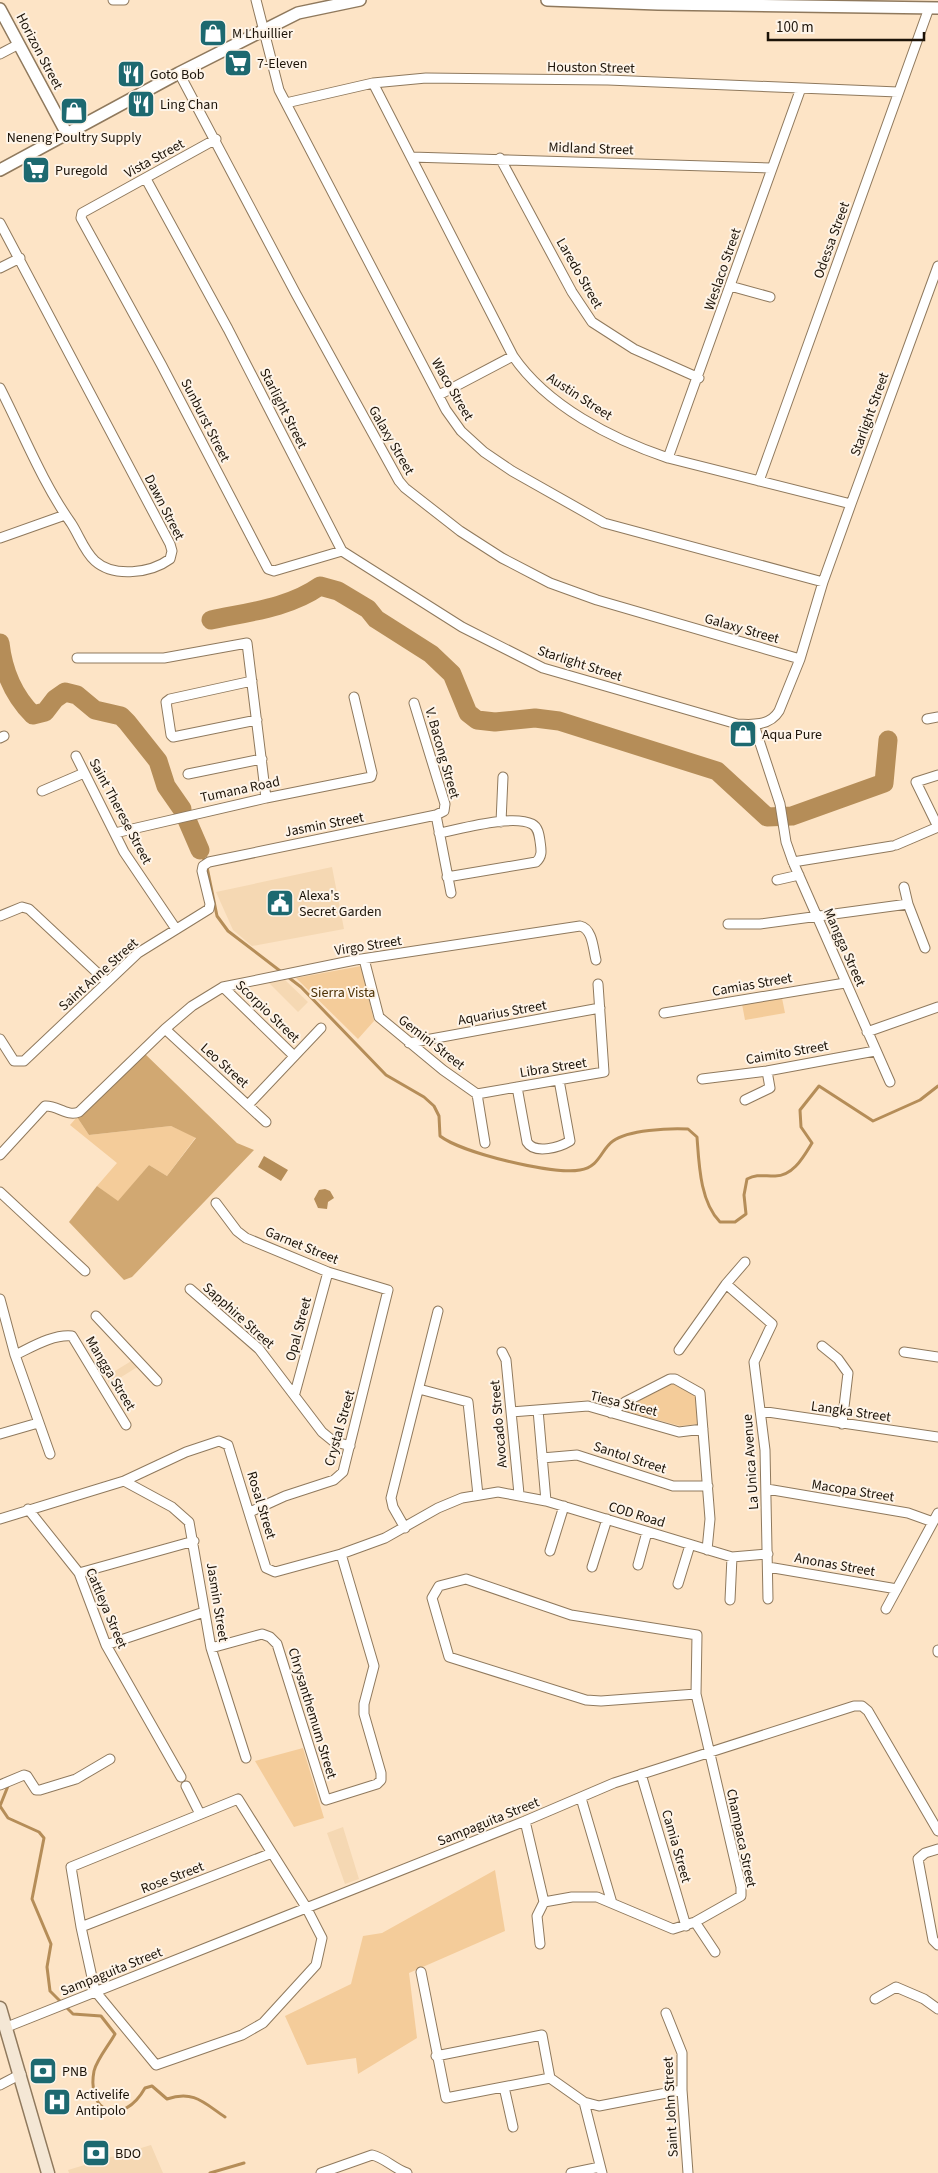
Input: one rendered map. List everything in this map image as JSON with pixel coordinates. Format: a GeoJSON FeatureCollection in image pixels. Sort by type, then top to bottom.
{"type":"FeatureCollection","features":[{"type":"Feature","properties":{"kind":"main road"},"geometry":{"type":"LineString","coordinates":[[0,2008],[21,2074],[48,2173]]}},
{"type":"Feature","properties":{"kind":"street"},"geometry":{"type":"LineString","coordinates":[[113,0],[124,0]]}},
{"type":"Feature","properties":{"kind":"street","name":"Waco Street"},"geometry":{"type":"LineString","coordinates":[[256,0],[279,90],[452,421],[471,442],[512,471],[604,523],[823,582]]}},
{"type":"Feature","properties":{"kind":"street"},"geometry":{"type":"LineString","coordinates":[[0,170],[179,73],[298,13],[360,0]]}},
{"type":"Feature","properties":{"kind":"street"},"geometry":{"type":"LineString","coordinates":[[548,0],[658,4],[933,8]]}},
{"type":"Feature","properties":{"kind":"street","name":"Odessa Street"},"geometry":{"type":"LineString","coordinates":[[759,481],[898,92],[933,8]]}},
{"type":"Feature","properties":{"kind":"street","name":"Horizon Street"},"geometry":{"type":"LineString","coordinates":[[0,9],[67,134]]}},
{"type":"Feature","properties":{"kind":"street"},"geometry":{"type":"LineString","coordinates":[[0,54],[19,44]]}},
{"type":"Feature","properties":{"kind":"street","name":"Galaxy Street"},"geometry":{"type":"LineString","coordinates":[[179,73],[216,139],[296,294],[399,481],[405,488],[460,531],[502,558],[550,584],[596,600],[800,659]]}},
{"type":"Feature","properties":{"kind":"street","name":"Houston Street"},"geometry":{"type":"LineString","coordinates":[[286,103],[373,83],[426,78],[608,80],[898,92]]}},
{"type":"Feature","properties":{"kind":"street","name":"Austin Street"},"geometry":{"type":"LineString","coordinates":[[373,83],[513,356],[535,384],[568,408],[619,437],[668,458],[850,504]]}},
{"type":"Feature","properties":{"kind":"street","name":"Weslaco Street"},"geometry":{"type":"LineString","coordinates":[[668,458],[699,378],[771,168],[801,88]]}},
{"type":"Feature","properties":{"kind":"street","name":"Vista Street"},"geometry":{"type":"LineString","coordinates":[[81,216],[82,213],[216,139]]}},
{"type":"Feature","properties":{"kind":"street","name":"Midland Street"},"geometry":{"type":"LineString","coordinates":[[411,157],[500,158],[771,168]]}},
{"type":"Feature","properties":{"kind":"street","name":"Laredo Street"},"geometry":{"type":"LineString","coordinates":[[500,158],[587,316],[598,327],[634,349],[699,378]]}},
{"type":"Feature","properties":{"kind":"street","name":"Starlight Street"},"geometry":{"type":"LineString","coordinates":[[146,178],[228,329],[342,551],[462,626],[543,668],[737,724],[754,725],[776,716],[800,659],[823,582],[850,504],[938,266]]}},
{"type":"Feature","properties":{"kind":"street","name":"Sunburst Street"},"geometry":{"type":"LineString","coordinates":[[81,216],[268,569],[274,572],[342,551]]}},
{"type":"Feature","properties":{"kind":"street","name":"Dawn Street"},"geometry":{"type":"LineString","coordinates":[[0,223],[170,544],[172,555],[170,559],[154,569],[141,572],[109,568],[95,561],[65,515],[0,388]]}},
{"type":"Feature","properties":{"kind":"street"},"geometry":{"type":"LineString","coordinates":[[0,268],[20,258]]}},
{"type":"Feature","properties":{"kind":"street"},"geometry":{"type":"LineString","coordinates":[[730,286],[770,298]]}},
{"type":"Feature","properties":{"kind":"street"},"geometry":{"type":"LineString","coordinates":[[439,395],[513,356]]}},
{"type":"Feature","properties":{"kind":"street"},"geometry":{"type":"LineString","coordinates":[[0,538],[65,515]]}},
{"type":"Feature","properties":{"kind":"street"},"geometry":{"type":"LineString","coordinates":[[77,658],[164,658],[247,643],[266,798]]}},
{"type":"Feature","properties":{"kind":"street"},"geometry":{"type":"LineString","coordinates":[[252,681],[170,699],[166,702],[173,736],[257,720]]}},
{"type":"Feature","properties":{"kind":"street","name":"Tumana Road"},"geometry":{"type":"LineString","coordinates":[[115,832],[372,775],[354,697]]}},
{"type":"Feature","properties":{"kind":"street","name":"V. Bacong Street"},"geometry":{"type":"LineString","coordinates":[[414,703],[445,804],[440,813],[440,833],[451,893]]}},
{"type":"Feature","properties":{"kind":"street"},"geometry":{"type":"LineString","coordinates":[[927,720],[938,717]]}},
{"type":"Feature","properties":{"kind":"street","name":"Mangga Street"},"geometry":{"type":"LineString","coordinates":[[754,725],[780,804],[786,842],[793,862],[890,1082]]}},
{"type":"Feature","properties":{"kind":"street","name":"Saint Therese Street"},"geometry":{"type":"LineString","coordinates":[[76,756],[124,852],[176,929]]}},
{"type":"Feature","properties":{"kind":"street"},"geometry":{"type":"LineString","coordinates":[[188,774],[262,759]]}},
{"type":"Feature","properties":{"kind":"street"},"geometry":{"type":"LineString","coordinates":[[42,791],[84,773]]}},
{"type":"Feature","properties":{"kind":"street"},"geometry":{"type":"LineString","coordinates":[[793,862],[894,846],[938,827],[922,798],[916,782],[938,775]]}},
{"type":"Feature","properties":{"kind":"street"},"geometry":{"type":"LineString","coordinates":[[502,822],[503,777]]}},
{"type":"Feature","properties":{"kind":"street","name":"Jasmin Street"},"geometry":{"type":"LineString","coordinates":[[206,864],[440,813]]}},
{"type":"Feature","properties":{"kind":"street"},"geometry":{"type":"LineString","coordinates":[[440,833],[502,822],[522,821],[533,824],[540,838],[541,852],[538,861],[447,877]]}},
{"type":"Feature","properties":{"kind":"street","name":"Saint Anne Street"},"geometry":{"type":"LineString","coordinates":[[0,1039],[14,1060],[18,1062],[24,1061],[138,953],[210,907],[202,871],[206,864]]}},
{"type":"Feature","properties":{"kind":"street"},"geometry":{"type":"LineString","coordinates":[[777,880],[799,875]]}},
{"type":"Feature","properties":{"kind":"street"},"geometry":{"type":"LineString","coordinates":[[904,887],[908,904],[925,948]]}},
{"type":"Feature","properties":{"kind":"street"},"geometry":{"type":"LineString","coordinates":[[728,924],[760,924],[908,904]]}},
{"type":"Feature","properties":{"kind":"street"},"geometry":{"type":"LineString","coordinates":[[1,911],[22,907],[29,910],[107,982]]}},
{"type":"Feature","properties":{"kind":"street","name":"Virgo Street"},"geometry":{"type":"LineString","coordinates":[[0,1155],[45,1106],[50,1106],[70,1114],[78,1113],[165,1029],[192,1006],[223,987],[280,974],[364,959],[580,926],[587,929],[590,934],[596,960]]}},
{"type":"Feature","properties":{"kind":"street","name":"Gemini Street"},"geometry":{"type":"LineString","coordinates":[[364,959],[377,1015],[409,1043],[477,1094]]}},
{"type":"Feature","properties":{"kind":"street","name":"Camias Street"},"geometry":{"type":"LineString","coordinates":[[664,1014],[845,982]]}},
{"type":"Feature","properties":{"kind":"street","name":"Libra Street"},"geometry":{"type":"LineString","coordinates":[[477,1094],[604,1072],[598,984]]}},
{"type":"Feature","properties":{"kind":"street","name":"Scorpio Street"},"geometry":{"type":"LineString","coordinates":[[223,987],[293,1055]]}},
{"type":"Feature","properties":{"kind":"street"},"geometry":{"type":"LineString","coordinates":[[867,1032],[938,1007]]}},
{"type":"Feature","properties":{"kind":"street","name":"Aquarius Street"},"geometry":{"type":"LineString","coordinates":[[409,1043],[600,1008]]}},
{"type":"Feature","properties":{"kind":"street"},"geometry":{"type":"LineString","coordinates":[[248,1105],[293,1055],[321,1028]]}},
{"type":"Feature","properties":{"kind":"street","name":"Leo Street"},"geometry":{"type":"LineString","coordinates":[[165,1029],[266,1122]]}},
{"type":"Feature","properties":{"kind":"street","name":"Caimito Street"},"geometry":{"type":"LineString","coordinates":[[702,1078],[767,1071],[875,1050]]}},
{"type":"Feature","properties":{"kind":"street"},"geometry":{"type":"LineString","coordinates":[[745,1100],[770,1088],[767,1071]]}},
{"type":"Feature","properties":{"kind":"street"},"geometry":{"type":"LineString","coordinates":[[518,1087],[529,1146],[538,1150],[568,1143],[571,1138],[559,1080]]}},
{"type":"Feature","properties":{"kind":"street"},"geometry":{"type":"LineString","coordinates":[[477,1094],[485,1142]]}},
{"type":"Feature","properties":{"kind":"street"},"geometry":{"type":"LineString","coordinates":[[0,1192],[85,1271]]}},
{"type":"Feature","properties":{"kind":"street","name":"Garnet Street"},"geometry":{"type":"LineString","coordinates":[[216,1203],[237,1231],[246,1238],[328,1272],[386,1288],[388,1293]]}},
{"type":"Feature","properties":{"kind":"street"},"geometry":{"type":"LineString","coordinates":[[680,1350],[726,1284],[745,1262]]}},
{"type":"Feature","properties":{"kind":"street","name":"Opal Street"},"geometry":{"type":"LineString","coordinates":[[295,1394],[328,1272]]}},
{"type":"Feature","properties":{"kind":"street","name":"La Unica Avenue"},"geometry":{"type":"LineString","coordinates":[[726,1284],[770,1322],[772,1327],[754,1362],[767,1489],[768,1599]]}},
{"type":"Feature","properties":{"kind":"street","name":"Sapphire Street"},"geometry":{"type":"LineString","coordinates":[[190,1289],[260,1349],[322,1432],[333,1441],[350,1446]]}},
{"type":"Feature","properties":{"kind":"street","name":"Crystal Street"},"geometry":{"type":"LineString","coordinates":[[250,1512],[285,1496],[339,1477],[343,1472],[388,1293]]}},
{"type":"Feature","properties":{"kind":"street"},"geometry":{"type":"LineString","coordinates":[[0,1299],[15,1355],[50,1454]]}},
{"type":"Feature","properties":{"kind":"street"},"geometry":{"type":"LineString","coordinates":[[405,1528],[393,1507],[391,1498],[438,1311]]}},
{"type":"Feature","properties":{"kind":"street"},"geometry":{"type":"LineString","coordinates":[[96,1316],[157,1382]]}},
{"type":"Feature","properties":{"kind":"street","name":"Mangga Street"},"geometry":{"type":"LineString","coordinates":[[15,1355],[43,1342],[72,1336],[126,1425]]}},
{"type":"Feature","properties":{"kind":"street"},"geometry":{"type":"LineString","coordinates":[[822,1346],[838,1359],[848,1373],[842,1424]]}},
{"type":"Feature","properties":{"kind":"street","name":"Avocado Street"},"geometry":{"type":"LineString","coordinates":[[502,1352],[506,1360],[519,1494]]}},
{"type":"Feature","properties":{"kind":"street"},"geometry":{"type":"LineString","coordinates":[[904,1352],[938,1357]]}},
{"type":"Feature","properties":{"kind":"street"},"geometry":{"type":"LineString","coordinates":[[612,1412],[670,1379],[700,1394],[710,1519],[708,1550]]}},
{"type":"Feature","properties":{"kind":"street"},"geometry":{"type":"LineString","coordinates":[[419,1389],[468,1402],[478,1495]]}},
{"type":"Feature","properties":{"kind":"street","name":"Tiesa Street"},"geometry":{"type":"LineString","coordinates":[[511,1412],[588,1406],[679,1432],[703,1429]]}},
{"type":"Feature","properties":{"kind":"street"},"geometry":{"type":"LineString","coordinates":[[538,1410],[546,1501]]}},
{"type":"Feature","properties":{"kind":"street","name":"Langka Street"},"geometry":{"type":"LineString","coordinates":[[760,1411],[938,1437]]}},
{"type":"Feature","properties":{"kind":"street"},"geometry":{"type":"LineString","coordinates":[[0,1434],[38,1423]]}},
{"type":"Feature","properties":{"kind":"street","name":"Rosal Street"},"geometry":{"type":"LineString","coordinates":[[0,1518],[124,1481],[186,1452],[219,1441],[228,1445],[266,1568],[275,1572],[341,1554],[382,1539],[405,1528],[438,1508],[478,1495],[498,1492]]}},
{"type":"Feature","properties":{"kind":"street","name":"Santol Street"},"geometry":{"type":"LineString","coordinates":[[542,1458],[577,1454],[674,1486],[708,1486]]}},
{"type":"Feature","properties":{"kind":"street","name":"Jasmin Street"},"geometry":{"type":"LineString","coordinates":[[124,1481],[181,1513],[189,1522],[194,1541],[211,1648],[246,1758]]}},
{"type":"Feature","properties":{"kind":"street","name":"Macopa Street"},"geometry":{"type":"LineString","coordinates":[[767,1489],[908,1513],[933,1522]]}},
{"type":"Feature","properties":{"kind":"street","name":"COD Road"},"geometry":{"type":"LineString","coordinates":[[498,1492],[519,1494],[546,1501],[732,1557],[768,1554]]}},
{"type":"Feature","properties":{"kind":"street"},"geometry":{"type":"LineString","coordinates":[[550,1551],[564,1506]]}},
{"type":"Feature","properties":{"kind":"street","name":"Cattleya Street"},"geometry":{"type":"LineString","coordinates":[[28,1509],[79,1573],[106,1646],[181,1777]]}},
{"type":"Feature","properties":{"kind":"street"},"geometry":{"type":"LineString","coordinates":[[886,1609],[938,1513]]}},
{"type":"Feature","properties":{"kind":"street"},"geometry":{"type":"LineString","coordinates":[[592,1566],[607,1519]]}},
{"type":"Feature","properties":{"kind":"street"},"geometry":{"type":"LineString","coordinates":[[638,1565],[648,1532]]}},
{"type":"Feature","properties":{"kind":"street"},"geometry":{"type":"LineString","coordinates":[[79,1573],[194,1541]]}},
{"type":"Feature","properties":{"kind":"street"},"geometry":{"type":"LineString","coordinates":[[678,1584],[690,1545]]}},
{"type":"Feature","properties":{"kind":"street","name":"Chrysanthemum Street"},"geometry":{"type":"LineString","coordinates":[[211,1648],[262,1634],[270,1637],[277,1644],[326,1800],[377,1784],[381,1780],[381,1773],[364,1714],[364,1704],[374,1666],[341,1554]]}},
{"type":"Feature","properties":{"kind":"street"},"geometry":{"type":"LineString","coordinates":[[730,1600],[732,1557]]}},
{"type":"Feature","properties":{"kind":"street","name":"Anonas Street"},"geometry":{"type":"LineString","coordinates":[[768,1567],[897,1589]]}},
{"type":"Feature","properties":{"kind":"street"},"geometry":{"type":"LineString","coordinates":[[696,1694],[601,1701],[586,1700],[449,1657],[432,1598],[439,1586],[466,1580],[571,1615],[696,1635],[696,1694],[709,1754]]}},
{"type":"Feature","properties":{"kind":"street"},"geometry":{"type":"LineString","coordinates":[[106,1646],[204,1612]]}},
{"type":"Feature","properties":{"kind":"street","name":"Sampaguita Street"},"geometry":{"type":"LineString","coordinates":[[7,2027],[641,1774],[709,1754],[854,1706],[862,1706],[868,1712],[938,1831]]}},
{"type":"Feature","properties":{"kind":"street","name":"Champaca Street"},"geometry":{"type":"LineString","coordinates":[[544,1902],[585,1896],[597,1897],[666,1928],[673,1929],[695,1922],[741,1896],[709,1754]]}},
{"type":"Feature","properties":{"kind":"street"},"geometry":{"type":"LineString","coordinates":[[0,1785],[24,1775],[27,1776],[36,1790],[40,1790],[76,1779],[110,1758]]}},
{"type":"Feature","properties":{"kind":"street","name":"Camia Street"},"geometry":{"type":"LineString","coordinates":[[641,1774],[686,1926]]}},
{"type":"Feature","properties":{"kind":"street"},"geometry":{"type":"LineString","coordinates":[[186,1786],[200,1814]]}},
{"type":"Feature","properties":{"kind":"street"},"geometry":{"type":"LineString","coordinates":[[581,1798],[612,1903]]}},
{"type":"Feature","properties":{"kind":"street"},"geometry":{"type":"LineString","coordinates":[[238,1799],[306,1907],[322,1938],[316,1965],[263,2023],[242,2035],[156,2065],[95,1991],[81,1928],[71,1867],[200,1814],[238,1799]]}},
{"type":"Feature","properties":{"kind":"street"},"geometry":{"type":"LineString","coordinates":[[525,1821],[544,1902],[537,1916],[540,1944]]}},
{"type":"Feature","properties":{"kind":"street"},"geometry":{"type":"LineString","coordinates":[[938,1849],[925,1853],[918,1859],[933,1940],[938,1945]]}},
{"type":"Feature","properties":{"kind":"street","name":"Rose Street"},"geometry":{"type":"LineString","coordinates":[[81,1928],[272,1853]]}},
{"type":"Feature","properties":{"kind":"street"},"geometry":{"type":"LineString","coordinates":[[695,1922],[715,1952]]}},
{"type":"Feature","properties":{"kind":"street"},"geometry":{"type":"LineString","coordinates":[[421,1972],[436,2056],[446,2098],[550,2078]]}},
{"type":"Feature","properties":{"kind":"street"},"geometry":{"type":"LineString","coordinates":[[875,1999],[896,1987],[924,1999],[938,2009]]}},
{"type":"Feature","properties":{"kind":"street","name":"Saint John Street"},"geometry":{"type":"LineString","coordinates":[[666,2013],[682,2053],[682,2090],[688,2173]]}},
{"type":"Feature","properties":{"kind":"street"},"geometry":{"type":"LineString","coordinates":[[436,2056],[542,2035],[550,2078],[584,2102],[599,2106],[682,2090]]}},
{"type":"Feature","properties":{"kind":"street"},"geometry":{"type":"LineString","coordinates":[[0,2085],[21,2074]]}},
{"type":"Feature","properties":{"kind":"street"},"geometry":{"type":"LineString","coordinates":[[504,2087],[513,2127]]}},
{"type":"Feature","properties":{"kind":"street"},"geometry":{"type":"LineString","coordinates":[[572,2173],[601,2170],[584,2102]]}},
{"type":"Feature","properties":{"kind":"street"},"geometry":{"type":"LineString","coordinates":[[321,2173],[372,2156],[380,2157],[394,2169],[408,2173]]}},
{"type":"Feature","properties":{"kind":"shaded area","name":"Alexa's Secret Garden"},"geometry":{"type":"Polygon","coordinates":[[[332,867],[344,929],[252,946],[233,930],[216,892],[332,867]]]}},
{"type":"Feature","properties":{"kind":"shaded area"},"geometry":{"type":"Polygon","coordinates":[[[285,980],[308,1002],[298,1012],[269,983],[285,980]]]}},
{"type":"Feature","properties":{"kind":"shaded area"},"geometry":{"type":"Polygon","coordinates":[[[144,1053],[237,1143],[254,1150],[132,1277],[124,1280],[69,1222],[97,1186],[118,1201],[149,1165],[167,1176],[196,1138],[171,1126],[89,1135],[77,1117],[144,1053]]]}},
{"type":"Feature","properties":{"kind":"shaded area"},"geometry":{"type":"Polygon","coordinates":[[[264,1156],[288,1170],[281,1181],[258,1167],[264,1156]]]}},
{"type":"Feature","properties":{"kind":"shaded area"},"geometry":{"type":"Polygon","coordinates":[[[325,1189],[330,1191],[334,1198],[328,1202],[327,1209],[318,1208],[314,1199],[319,1190],[325,1189]]]}},
{"type":"Feature","properties":{"kind":"shaded area"},"geometry":{"type":"Polygon","coordinates":[[[133,1360],[139,1366],[110,1384],[105,1377],[133,1360]]]}},
{"type":"Feature","properties":{"kind":"shaded area"},"geometry":{"type":"Polygon","coordinates":[[[343,1827],[359,1879],[345,1884],[327,1833],[343,1827]]]}},
{"type":"Feature","properties":{"kind":"shaded area"},"geometry":{"type":"Polygon","coordinates":[[[151,2145],[163,2173],[69,2173],[68,2170],[151,2145]]]}},
{"type":"Feature","properties":{"kind":"green space","name":"Sierra Vista"},"geometry":{"type":"Polygon","coordinates":[[[361,966],[374,1021],[358,1039],[296,978],[361,966]]]}},
{"type":"Feature","properties":{"kind":"green space"},"geometry":{"type":"Polygon","coordinates":[[[782,998],[785,1013],[745,1020],[742,1004],[782,998]]]}},
{"type":"Feature","properties":{"kind":"green space"},"geometry":{"type":"Polygon","coordinates":[[[77,1117],[89,1135],[171,1126],[196,1137],[167,1176],[149,1165],[118,1202],[97,1186],[117,1163],[70,1125],[77,1117]]]}},
{"type":"Feature","properties":{"kind":"green space"},"geometry":{"type":"Polygon","coordinates":[[[673,1383],[697,1395],[699,1424],[680,1426],[625,1411],[629,1406],[673,1383]]]}},
{"type":"Feature","properties":{"kind":"green space"},"geometry":{"type":"Polygon","coordinates":[[[303,1748],[324,1818],[294,1827],[255,1761],[303,1748]]]}},
{"type":"Feature","properties":{"kind":"green space"},"geometry":{"type":"Polygon","coordinates":[[[495,1870],[505,1931],[409,1973],[417,2038],[358,2074],[356,2058],[307,2065],[285,2016],[351,1984],[363,1936],[382,1933],[495,1870]]]}},
{"type":"Feature","properties":{"kind":"waterway"},"geometry":{"type":"LineString","coordinates":[[211,620],[254,612],[282,604],[320,586],[338,591],[368,609],[376,619],[431,654],[452,674],[468,713],[477,720],[495,722],[535,718],[559,721],[717,771],[767,817],[792,816],[884,783],[888,740]]}},
{"type":"Feature","properties":{"kind":"waterway"},"geometry":{"type":"LineString","coordinates":[[0,643],[10,682],[20,700],[33,715],[45,712],[55,699],[65,692],[77,695],[95,710],[121,716],[158,761],[166,786],[182,809]]}},
{"type":"Feature","properties":{"kind":"waterway"},"geometry":{"type":"LineString","coordinates":[[187,820],[200,850]]}},
{"type":"Feature","properties":{"kind":"waterway"},"geometry":{"type":"LineString","coordinates":[[200,850],[207,867],[217,916],[228,931],[301,987],[386,1075],[424,1097],[434,1106],[439,1116],[440,1136],[451,1143],[487,1156],[530,1166],[567,1171],[580,1170],[596,1162],[609,1144],[620,1137],[649,1130],[688,1129],[697,1137],[704,1193],[713,1214],[720,1222],[735,1222],[746,1214],[744,1195],[747,1179],[787,1173],[797,1165],[809,1148],[812,1143],[801,1127],[800,1110],[819,1086],[873,1121],[920,1100],[938,1086]]}},
{"type":"Feature","properties":{"kind":"waterway"},"geometry":{"type":"LineString","coordinates":[[8,1786],[0,1806],[8,1818],[39,1832],[44,1838],[32,1899],[51,1944],[47,1967],[50,1991],[73,2014],[101,2016],[115,2034],[100,2057],[94,2071],[93,2086],[101,2106],[108,2110],[117,2111],[127,2108],[145,2088],[152,2086],[167,2099],[184,2096],[192,2097],[205,2103],[225,2117]]}},
{"type":"Feature","properties":{"kind":"waterway"},"geometry":{"type":"LineString","coordinates":[[210,2173],[244,2163]]}},
{"type":"Feature","properties":{"kind":"place","name":"M Lhuillier"},"geometry":{"type":"Point","coordinates":[213,33]}},
{"type":"Feature","properties":{"kind":"place","name":"7-Eleven"},"geometry":{"type":"Point","coordinates":[238,63]}},
{"type":"Feature","properties":{"kind":"place","name":"Goto Bob"},"geometry":{"type":"Point","coordinates":[131,74]}},
{"type":"Feature","properties":{"kind":"place","name":"Ling Chan"},"geometry":{"type":"Point","coordinates":[141,104]}},
{"type":"Feature","properties":{"kind":"place","name":"Neneng Poultry Supply"},"geometry":{"type":"Point","coordinates":[74,111]}},
{"type":"Feature","properties":{"kind":"place","name":"Puregold"},"geometry":{"type":"Point","coordinates":[36,170]}},
{"type":"Feature","properties":{"kind":"place","name":"Aqua Pure"},"geometry":{"type":"Point","coordinates":[743,734]}},
{"type":"Feature","properties":{"kind":"place","name":"Alexa's Secret Garden"},"geometry":{"type":"Point","coordinates":[280,903]}},
{"type":"Feature","properties":{"kind":"place","name":"PNB"},"geometry":{"type":"Point","coordinates":[43,2071]}},
{"type":"Feature","properties":{"kind":"place","name":"Activelife Antipolo"},"geometry":{"type":"Point","coordinates":[57,2102]}},
{"type":"Feature","properties":{"kind":"place","name":"BDO"},"geometry":{"type":"Point","coordinates":[96,2153]}}]}
